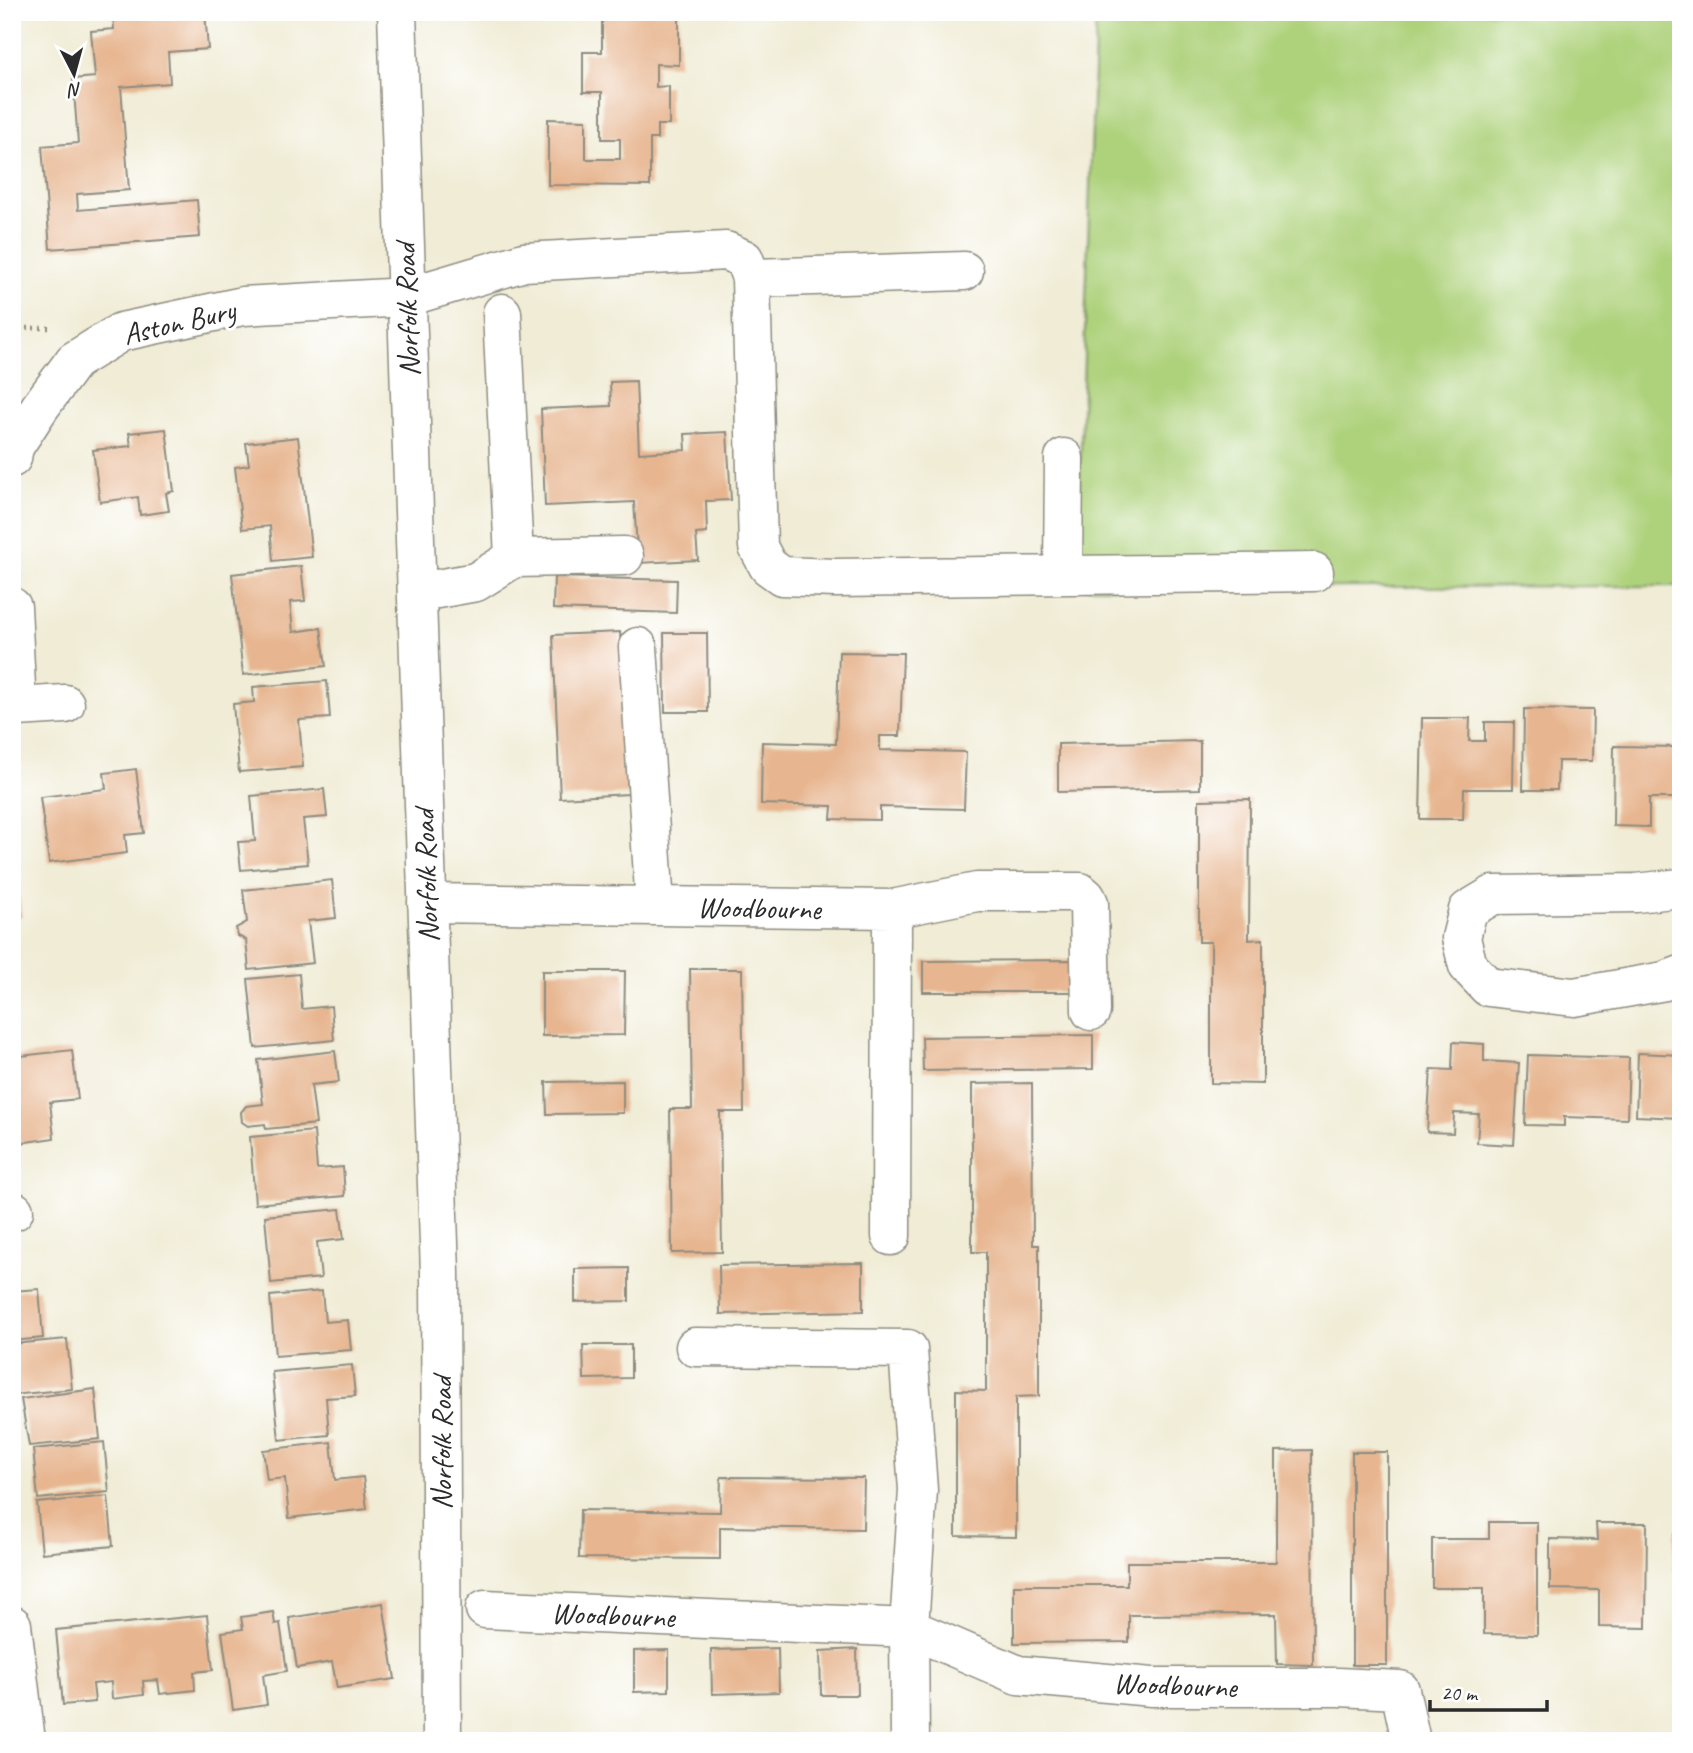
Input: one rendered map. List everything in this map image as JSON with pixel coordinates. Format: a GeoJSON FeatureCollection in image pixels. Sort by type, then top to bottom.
{"type":"FeatureCollection","features":[{"type":"Feature","properties":{"kind":"street","name":"Norfolk Road"},"geometry":{"type":"LineString","coordinates":[[397,12],[440,1273],[442,1741]]}},
{"type":"Feature","properties":{"kind":"street","name":"Aston Bury"},"geometry":{"type":"LineString","coordinates":[[12,458],[14,447],[33,417],[74,361],[121,332],[243,306],[407,297],[524,262],[726,251],[744,259],[751,278]]}},
{"type":"Feature","properties":{"kind":"street"},"geometry":{"type":"LineString","coordinates":[[964,271],[751,278],[758,547],[768,566],[782,576],[835,578],[1314,572]]}},
{"type":"Feature","properties":{"kind":"street"},"geometry":{"type":"LineString","coordinates":[[502,313],[514,558]]}},
{"type":"Feature","properties":{"kind":"street"},"geometry":{"type":"LineString","coordinates":[[1063,458],[1063,575]]}},
{"type":"Feature","properties":{"kind":"street"},"geometry":{"type":"LineString","coordinates":[[417,590],[476,582],[514,558],[624,556]]}},
{"type":"Feature","properties":{"kind":"street"},"geometry":{"type":"LineString","coordinates":[[12,607],[17,707],[65,704]]}},
{"type":"Feature","properties":{"kind":"street"},"geometry":{"type":"LineString","coordinates":[[638,647],[655,906]]}},
{"type":"Feature","properties":{"kind":"street"},"geometry":{"type":"LineString","coordinates":[[1681,888],[1636,892],[1493,895],[1468,909],[1461,938],[1468,966],[1488,987],[1574,998],[1665,981],[1681,975]]}},
{"type":"Feature","properties":{"kind":"street","name":"Woodbourne"},"geometry":{"type":"LineString","coordinates":[[427,904],[892,909],[976,892],[1080,892],[1089,903],[1091,1011]]}},
{"type":"Feature","properties":{"kind":"street"},"geometry":{"type":"LineString","coordinates":[[891,1236],[892,909]]}},
{"type":"Feature","properties":{"kind":"street"},"geometry":{"type":"LineString","coordinates":[[695,1347],[908,1349],[918,1490],[909,1628],[910,1741]]}},
{"type":"Feature","properties":{"kind":"street","name":"Woodbourne"},"geometry":{"type":"LineString","coordinates":[[485,1609],[909,1628],[1018,1675],[1152,1687],[1338,1687],[1400,1690],[1411,1741]]}},
{"type":"Feature","properties":{"kind":"street"},"geometry":{"type":"LineString","coordinates":[[12,1625],[26,1741]]}},
{"type":"Feature","properties":{"kind":"green space"},"geometry":{"type":"Polygon","coordinates":[[[1096,12],[1681,12],[1681,586],[1076,588],[1096,12]]]}},
{"type":"Feature","properties":{"kind":"building"},"geometry":{"type":"Polygon","coordinates":[[[113,12],[205,12],[208,49],[168,52],[170,83],[121,87],[129,190],[77,194],[78,210],[197,200],[200,237],[50,249],[42,146],[78,143],[73,79],[95,77],[91,31],[114,29],[113,12]]]}},
{"type":"Feature","properties":{"kind":"building"},"geometry":{"type":"Polygon","coordinates":[[[602,12],[679,12],[679,65],[656,64],[656,87],[669,86],[669,125],[657,125],[657,139],[650,139],[650,186],[548,185],[548,119],[586,120],[586,159],[620,159],[620,139],[602,139],[602,92],[583,92],[583,52],[602,52],[602,12]]]}},
{"type":"Feature","properties":{"kind":"building"},"geometry":{"type":"Polygon","coordinates":[[[636,381],[639,453],[686,450],[685,434],[727,432],[731,500],[706,501],[707,533],[696,534],[698,560],[638,563],[634,502],[545,506],[541,409],[611,406],[610,382],[636,381]]]}},
{"type":"Feature","properties":{"kind":"building"},"geometry":{"type":"Polygon","coordinates":[[[166,429],[174,491],[166,493],[169,511],[140,515],[138,497],[100,502],[93,450],[131,446],[129,433],[166,429]]]}},
{"type":"Feature","properties":{"kind":"building"},"geometry":{"type":"Polygon","coordinates":[[[298,437],[312,557],[273,561],[270,526],[242,529],[235,467],[249,465],[246,443],[298,437]]]}},
{"type":"Feature","properties":{"kind":"building"},"geometry":{"type":"Polygon","coordinates":[[[301,566],[305,601],[290,602],[293,632],[321,628],[326,666],[243,675],[232,574],[301,566]]]}},
{"type":"Feature","properties":{"kind":"building"},"geometry":{"type":"Polygon","coordinates":[[[554,577],[677,580],[676,613],[553,609],[554,577]]]}},
{"type":"Feature","properties":{"kind":"building"},"geometry":{"type":"Polygon","coordinates":[[[620,632],[628,794],[560,798],[553,635],[620,632]]]}},
{"type":"Feature","properties":{"kind":"building"},"geometry":{"type":"Polygon","coordinates":[[[664,633],[707,633],[708,712],[665,712],[664,633]]]}},
{"type":"Feature","properties":{"kind":"building"},"geometry":{"type":"Polygon","coordinates":[[[839,652],[903,653],[900,736],[880,736],[880,750],[966,752],[964,809],[880,807],[880,820],[831,819],[832,806],[761,804],[762,742],[836,744],[839,652]]]}},
{"type":"Feature","properties":{"kind":"building"},"geometry":{"type":"Polygon","coordinates":[[[327,681],[330,718],[299,720],[303,767],[239,772],[233,704],[254,702],[253,687],[327,681]]]}},
{"type":"Feature","properties":{"kind":"building"},"geometry":{"type":"Polygon","coordinates":[[[1524,709],[1593,710],[1592,761],[1558,761],[1557,790],[1523,790],[1524,709]]]}},
{"type":"Feature","properties":{"kind":"building"},"geometry":{"type":"Polygon","coordinates":[[[1422,718],[1470,718],[1469,741],[1485,741],[1485,722],[1514,722],[1513,789],[1464,789],[1463,819],[1420,819],[1422,718]]]}},
{"type":"Feature","properties":{"kind":"building"},"geometry":{"type":"Polygon","coordinates":[[[1200,741],[1200,789],[1058,792],[1058,744],[1200,741]]]}},
{"type":"Feature","properties":{"kind":"building"},"geometry":{"type":"Polygon","coordinates":[[[1614,746],[1681,747],[1681,798],[1649,798],[1649,827],[1613,826],[1614,746]]]}},
{"type":"Feature","properties":{"kind":"building"},"geometry":{"type":"Polygon","coordinates":[[[136,769],[144,833],[125,835],[127,853],[49,863],[40,797],[106,789],[104,773],[136,769]]]}},
{"type":"Feature","properties":{"kind":"building"},"geometry":{"type":"Polygon","coordinates":[[[324,789],[327,817],[303,819],[308,864],[241,870],[238,842],[255,841],[251,796],[324,789]]]}},
{"type":"Feature","properties":{"kind":"building"},"geometry":{"type":"Polygon","coordinates":[[[1250,799],[1249,940],[1263,939],[1263,1084],[1211,1083],[1211,942],[1199,942],[1199,800],[1250,799]]]}},
{"type":"Feature","properties":{"kind":"building"},"geometry":{"type":"Polygon","coordinates":[[[12,857],[22,917],[12,919],[12,857]]]}},
{"type":"Feature","properties":{"kind":"building"},"geometry":{"type":"Polygon","coordinates":[[[332,880],[336,918],[308,921],[313,963],[249,970],[246,940],[238,936],[236,928],[247,922],[243,890],[332,880]]]}},
{"type":"Feature","properties":{"kind":"building"},"geometry":{"type":"Polygon","coordinates":[[[1078,960],[1077,992],[923,992],[923,961],[1078,960]]]}},
{"type":"Feature","properties":{"kind":"building"},"geometry":{"type":"Polygon","coordinates":[[[690,969],[742,969],[744,1112],[720,1112],[722,1252],[672,1253],[670,1109],[692,1109],[690,969]]]}},
{"type":"Feature","properties":{"kind":"building"},"geometry":{"type":"Polygon","coordinates":[[[542,971],[625,971],[624,1035],[542,1036],[542,971]]]}},
{"type":"Feature","properties":{"kind":"building"},"geometry":{"type":"Polygon","coordinates":[[[299,974],[302,1009],[331,1006],[334,1040],[255,1048],[248,979],[299,974]]]}},
{"type":"Feature","properties":{"kind":"building"},"geometry":{"type":"Polygon","coordinates":[[[1093,1035],[1093,1069],[923,1071],[922,1037],[1093,1035]]]}},
{"type":"Feature","properties":{"kind":"building"},"geometry":{"type":"Polygon","coordinates":[[[1453,1042],[1484,1044],[1484,1061],[1519,1063],[1514,1145],[1477,1143],[1479,1114],[1454,1113],[1453,1133],[1427,1132],[1431,1069],[1452,1070],[1453,1042]]]}},
{"type":"Feature","properties":{"kind":"building"},"geometry":{"type":"Polygon","coordinates":[[[72,1050],[78,1099],[50,1102],[54,1138],[19,1143],[12,1057],[72,1050]]]}},
{"type":"Feature","properties":{"kind":"building"},"geometry":{"type":"Polygon","coordinates":[[[335,1051],[339,1082],[311,1085],[316,1124],[266,1129],[265,1124],[248,1126],[242,1122],[241,1112],[246,1106],[263,1104],[258,1060],[335,1051]]]}},
{"type":"Feature","properties":{"kind":"building"},"geometry":{"type":"Polygon","coordinates":[[[1638,1053],[1681,1055],[1681,1118],[1636,1116],[1638,1053]]]}},
{"type":"Feature","properties":{"kind":"building"},"geometry":{"type":"Polygon","coordinates":[[[1528,1055],[1629,1058],[1627,1119],[1564,1117],[1564,1126],[1525,1125],[1528,1055]]]}},
{"type":"Feature","properties":{"kind":"building"},"geometry":{"type":"Polygon","coordinates":[[[623,1081],[623,1113],[547,1114],[546,1082],[623,1081]]]}},
{"type":"Feature","properties":{"kind":"building"},"geometry":{"type":"Polygon","coordinates":[[[1032,1083],[1033,1245],[1039,1245],[1039,1396],[1016,1397],[1016,1537],[956,1536],[956,1390],[986,1391],[986,1252],[972,1252],[972,1084],[1032,1083]]]}},
{"type":"Feature","properties":{"kind":"building"},"geometry":{"type":"Polygon","coordinates":[[[314,1131],[317,1169],[343,1167],[345,1196],[255,1204],[250,1137],[314,1131]]]}},
{"type":"Feature","properties":{"kind":"building"},"geometry":{"type":"Polygon","coordinates":[[[340,1209],[344,1239],[317,1242],[321,1278],[271,1283],[265,1216],[340,1209]]]}},
{"type":"Feature","properties":{"kind":"building"},"geometry":{"type":"Polygon","coordinates":[[[863,1263],[863,1311],[720,1314],[719,1265],[863,1263]]]}},
{"type":"Feature","properties":{"kind":"building"},"geometry":{"type":"Polygon","coordinates":[[[629,1268],[629,1301],[575,1302],[575,1269],[629,1268]]]}},
{"type":"Feature","properties":{"kind":"building"},"geometry":{"type":"Polygon","coordinates":[[[39,1289],[43,1338],[12,1341],[12,1291],[39,1289]]]}},
{"type":"Feature","properties":{"kind":"building"},"geometry":{"type":"Polygon","coordinates":[[[322,1291],[325,1322],[348,1320],[351,1350],[275,1356],[270,1296],[322,1291]]]}},
{"type":"Feature","properties":{"kind":"building"},"geometry":{"type":"Polygon","coordinates":[[[67,1339],[72,1389],[12,1395],[12,1344],[67,1339]]]}},
{"type":"Feature","properties":{"kind":"building"},"geometry":{"type":"Polygon","coordinates":[[[583,1345],[631,1345],[631,1378],[584,1379],[583,1345]]]}},
{"type":"Feature","properties":{"kind":"building"},"geometry":{"type":"Polygon","coordinates":[[[352,1365],[355,1396],[326,1398],[329,1435],[279,1440],[272,1372],[352,1365]]]}},
{"type":"Feature","properties":{"kind":"building"},"geometry":{"type":"Polygon","coordinates":[[[95,1389],[100,1439],[29,1446],[21,1399],[95,1389]]]}},
{"type":"Feature","properties":{"kind":"building"},"geometry":{"type":"Polygon","coordinates":[[[104,1442],[109,1492],[38,1499],[33,1449],[104,1442]]]}},
{"type":"Feature","properties":{"kind":"building"},"geometry":{"type":"Polygon","coordinates":[[[331,1442],[335,1480],[363,1477],[367,1509],[289,1518],[285,1478],[267,1480],[263,1450],[331,1442]]]}},
{"type":"Feature","properties":{"kind":"building"},"geometry":{"type":"Polygon","coordinates":[[[1312,1450],[1313,1665],[1277,1664],[1276,1614],[1129,1615],[1129,1642],[1014,1643],[1014,1585],[1127,1585],[1127,1562],[1276,1562],[1276,1451],[1312,1450]]]}},
{"type":"Feature","properties":{"kind":"building"},"geometry":{"type":"Polygon","coordinates":[[[1352,1452],[1387,1452],[1387,1665],[1352,1665],[1352,1452]]]}},
{"type":"Feature","properties":{"kind":"building"},"geometry":{"type":"Polygon","coordinates":[[[721,1477],[864,1478],[863,1529],[720,1527],[720,1559],[579,1558],[580,1510],[720,1512],[721,1477]]]}},
{"type":"Feature","properties":{"kind":"building"},"geometry":{"type":"Polygon","coordinates":[[[108,1496],[113,1546],[42,1553],[37,1503],[108,1496]]]}},
{"type":"Feature","properties":{"kind":"building"},"geometry":{"type":"Polygon","coordinates":[[[1489,1522],[1537,1522],[1537,1635],[1484,1634],[1484,1588],[1432,1588],[1432,1539],[1489,1539],[1489,1522]]]}},
{"type":"Feature","properties":{"kind":"building"},"geometry":{"type":"Polygon","coordinates":[[[1596,1523],[1647,1523],[1646,1628],[1599,1627],[1599,1590],[1550,1589],[1550,1539],[1597,1540],[1596,1523]]]}},
{"type":"Feature","properties":{"kind":"building"},"geometry":{"type":"Polygon","coordinates":[[[1674,1534],[1681,1534],[1681,1571],[1674,1571],[1674,1534]]]}},
{"type":"Feature","properties":{"kind":"building"},"geometry":{"type":"Polygon","coordinates":[[[383,1603],[395,1679],[337,1688],[332,1662],[297,1668],[289,1618],[383,1603]]]}},
{"type":"Feature","properties":{"kind":"building"},"geometry":{"type":"Polygon","coordinates":[[[273,1612],[275,1624],[280,1623],[287,1671],[263,1675],[267,1705],[233,1710],[222,1632],[243,1629],[241,1617],[273,1612]]]}},
{"type":"Feature","properties":{"kind":"building"},"geometry":{"type":"Polygon","coordinates":[[[207,1615],[213,1670],[194,1672],[195,1690],[160,1694],[158,1680],[143,1681],[144,1695],[112,1699],[111,1682],[93,1684],[95,1702],[63,1705],[56,1630],[207,1615]]]}},
{"type":"Feature","properties":{"kind":"building"},"geometry":{"type":"Polygon","coordinates":[[[778,1648],[779,1692],[712,1694],[711,1650],[778,1648]]]}},
{"type":"Feature","properties":{"kind":"building"},"geometry":{"type":"Polygon","coordinates":[[[857,1649],[858,1695],[821,1695],[820,1651],[857,1649]]]}},
{"type":"Feature","properties":{"kind":"building"},"geometry":{"type":"Polygon","coordinates":[[[669,1650],[669,1691],[634,1692],[634,1651],[669,1650]]]}}]}
